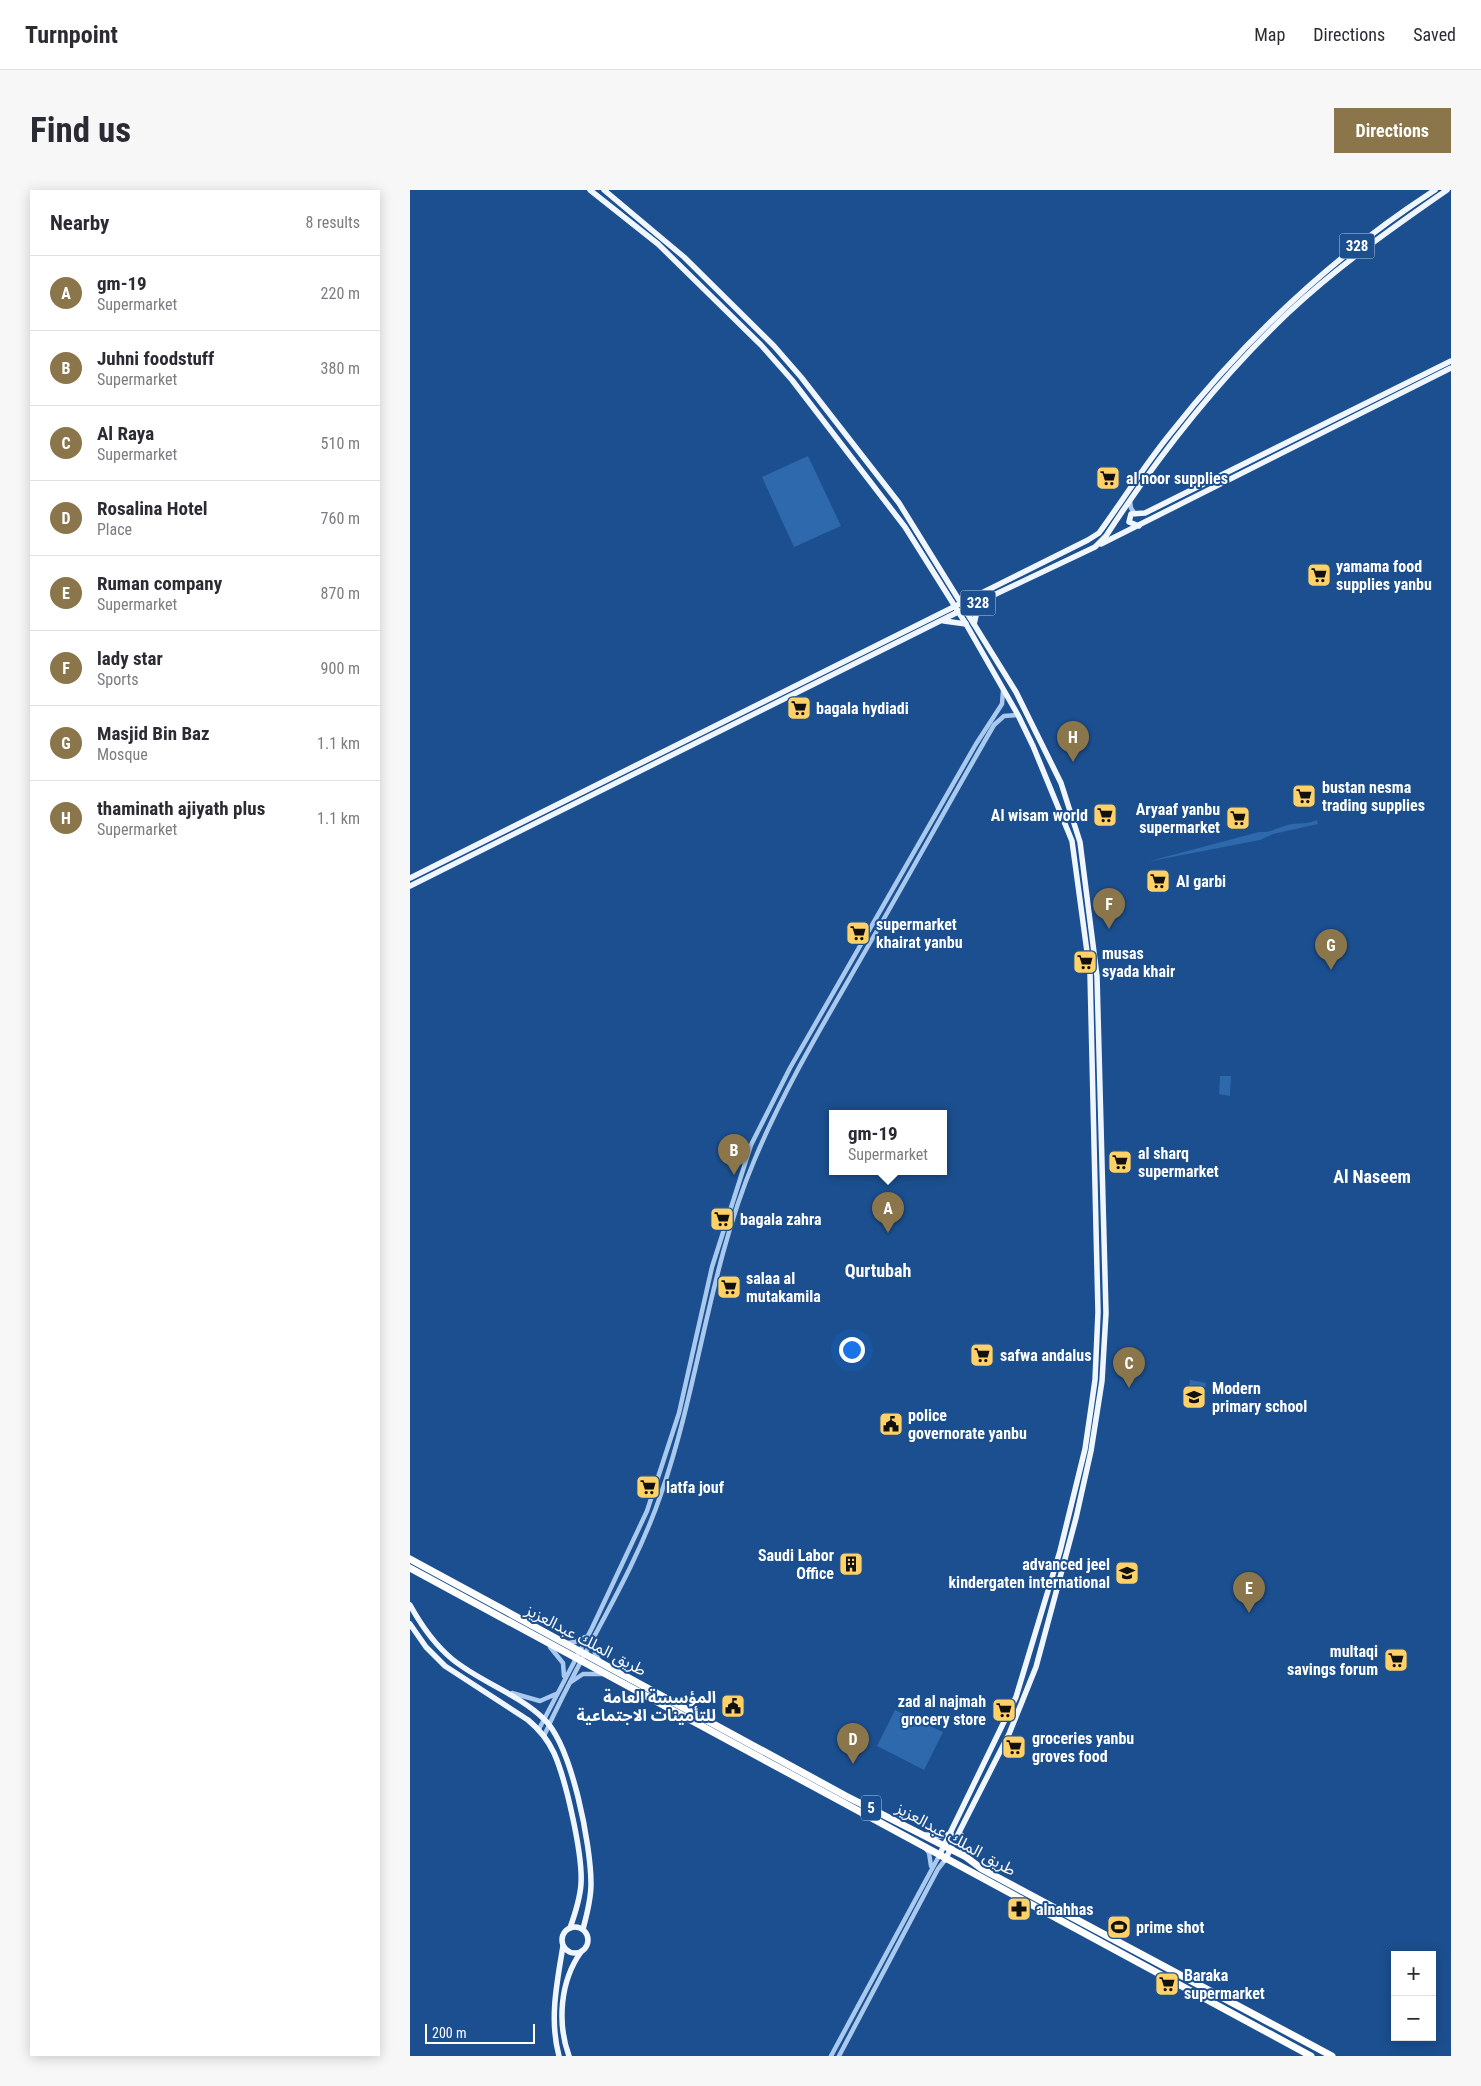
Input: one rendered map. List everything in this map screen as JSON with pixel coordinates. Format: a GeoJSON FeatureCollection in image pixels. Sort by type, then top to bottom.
{"type":"FeatureCollection","features":[{"type":"Feature","properties":{"kind":"highway","name":"طريق الملك عبدالعزيز"},"geometry":{"type":"LineString","coordinates":[[410,1559],[562,1642],[579,1657]]}},
{"type":"Feature","properties":{"kind":"highway","name":"طريق الملك عبدالعزيز"},"geometry":{"type":"LineString","coordinates":[[410,1568],[548,1644],[579,1657],[942,1858],[1311,2056]]}},
{"type":"Feature","properties":{"kind":"highway","name":"طريق الملك عبدالعزيز"},"geometry":{"type":"LineString","coordinates":[[604,1671],[966,1857],[982,1869],[1332,2056]]}},
{"type":"Feature","properties":{"kind":"main road"},"geometry":{"type":"LineString","coordinates":[[590,190],[658,244],[760,345],[792,380],[905,527],[966,624],[1018,715],[1033,746],[1072,841],[1090,974],[1095,1142],[1097,1346],[1095,1380],[1084,1449],[1041,1619],[1013,1704],[951,1834],[948,1848]]}},
{"type":"Feature","properties":{"kind":"main road"},"geometry":{"type":"LineString","coordinates":[[604,190],[684,257],[774,346],[801,377],[899,503],[1012,685],[1061,783],[1080,842],[1097,976],[1106,1313],[1102,1381],[1092,1451],[1036,1667],[1009,1734],[960,1833],[942,1858]]}},
{"type":"Feature","properties":{"kind":"main road","name":"328"},"geometry":{"type":"LineString","coordinates":[[962,602],[1099,533],[1175,427],[1231,362],[1284,308],[1358,246],[1435,190]]}},
{"type":"Feature","properties":{"kind":"main road","name":"328"},"geometry":{"type":"LineString","coordinates":[[410,886],[958,612],[1095,547],[1106,536],[1166,452],[1210,396],[1289,313],[1388,231],[1447,190]]}},
{"type":"Feature","properties":{"kind":"main road"},"geometry":{"type":"LineString","coordinates":[[1139,526],[1129,522],[1129,516],[1145,512],[1451,361]]}},
{"type":"Feature","properties":{"kind":"main road"},"geometry":{"type":"LineString","coordinates":[[1095,547],[1451,368]]}},
{"type":"Feature","properties":{"kind":"main road"},"geometry":{"type":"LineString","coordinates":[[945,611],[947,596]]}},
{"type":"Feature","properties":{"kind":"main road"},"geometry":{"type":"LineString","coordinates":[[410,878],[962,602]]}},
{"type":"Feature","properties":{"kind":"main road"},"geometry":{"type":"LineString","coordinates":[[974,624],[979,603]]}},
{"type":"Feature","properties":{"kind":"main road"},"geometry":{"type":"LineString","coordinates":[[942,620],[966,624]]}},
{"type":"Feature","properties":{"kind":"main road"},"geometry":{"type":"LineString","coordinates":[[410,1605],[430,1636],[452,1659],[500,1689],[549,1724],[566,1757],[589,1855],[590,1901],[583,1929]]}},
{"type":"Feature","properties":{"kind":"main road"},"geometry":{"type":"LineString","coordinates":[[410,1624],[426,1647],[444,1666],[513,1709],[539,1729],[554,1751],[580,1855],[581,1890],[570,1928],[564,1934],[554,2006],[554,2029],[559,2056]]}},
{"type":"Feature","properties":{"kind":"main road"},"geometry":{"type":"LineString","coordinates":[[960,1833],[961,1844],[966,1857]]}},
{"type":"Feature","properties":{"kind":"main road"},"geometry":{"type":"LineString","coordinates":[[924,1835],[940,1836],[951,1834]]}},
{"type":"Feature","properties":{"kind":"main road"},"geometry":{"type":"LineString","coordinates":[[569,2056],[563,2029],[562,2004],[569,1973],[589,1941],[588,1934],[583,1929],[570,1928]]}},
{"type":"Feature","properties":{"kind":"main road"},"geometry":{"type":"LineString","coordinates":[[563,1946],[573,1953],[581,1952]]}},
{"type":"Feature","properties":{"kind":"street"},"geometry":{"type":"LineString","coordinates":[[1130,501],[1130,508],[1135,514]]}},
{"type":"Feature","properties":{"kind":"street"},"geometry":{"type":"LineString","coordinates":[[539,1729],[557,1693],[566,1683],[583,1674],[604,1671],[595,1654],[590,1636],[638,1533],[668,1449],[688,1379],[712,1268],[751,1145],[795,1059],[976,744],[998,710],[1004,697],[1003,688]]}},
{"type":"Feature","properties":{"kind":"street"},"geometry":{"type":"LineString","coordinates":[[544,1736],[566,1683],[642,1540],[661,1494],[694,1381],[718,1270],[731,1224],[770,1123],[812,1043],[994,725],[1004,716],[1018,715]]}},
{"type":"Feature","properties":{"kind":"street"},"geometry":{"type":"LineString","coordinates":[[562,1642],[575,1642],[590,1636]]}},
{"type":"Feature","properties":{"kind":"street"},"geometry":{"type":"LineString","coordinates":[[548,1644],[564,1663],[566,1683]]}},
{"type":"Feature","properties":{"kind":"street"},"geometry":{"type":"LineString","coordinates":[[500,1689],[532,1700],[544,1700],[557,1693]]}},
{"type":"Feature","properties":{"kind":"street"},"geometry":{"type":"LineString","coordinates":[[926,1849],[931,1862],[931,1868]]}},
{"type":"Feature","properties":{"kind":"street"},"geometry":{"type":"LineString","coordinates":[[831,2056],[931,1868],[942,1858]]}},
{"type":"Feature","properties":{"kind":"street"},"geometry":{"type":"LineString","coordinates":[[839,2056],[938,1869],[942,1858]]}},
{"type":"Feature","properties":{"kind":"street"},"geometry":{"type":"LineString","coordinates":[[938,1869],[945,1864],[954,1864]]}},
{"type":"Feature","properties":{"kind":"shaded area"},"geometry":{"type":"Polygon","coordinates":[[[808,456],[841,526],[794,547],[762,477],[808,456]]]}},
{"type":"Feature","properties":{"kind":"shaded area"},"geometry":{"type":"Polygon","coordinates":[[[1317,820],[1318,824],[1273,834],[1260,840],[1146,862],[1259,832],[1317,820]]]}},
{"type":"Feature","properties":{"kind":"shaded area"},"geometry":{"type":"Polygon","coordinates":[[[1220,1076],[1231,1076],[1230,1096],[1219,1094],[1220,1076]]]}},
{"type":"Feature","properties":{"kind":"shaded area"},"geometry":{"type":"Polygon","coordinates":[[[1190,1380],[1206,1383],[1203,1400],[1187,1398],[1190,1380]]]}},
{"type":"Feature","properties":{"kind":"shaded area"},"geometry":{"type":"Polygon","coordinates":[[[895,1710],[943,1732],[924,1770],[877,1746],[895,1710]]]}},
{"type":"Feature","properties":{"kind":"place","name":"al noor supplies"},"geometry":{"type":"Point","coordinates":[1108,478]}},
{"type":"Feature","properties":{"kind":"place","name":"yamama food supplies yanbu"},"geometry":{"type":"Point","coordinates":[1319,575]}},
{"type":"Feature","properties":{"kind":"place","name":"bagala hydiadi"},"geometry":{"type":"Point","coordinates":[799,708]}},
{"type":"Feature","properties":{"kind":"place","name":"thaminath ajiyath plus"},"geometry":{"type":"Point","coordinates":[1073,762]}},
{"type":"Feature","properties":{"kind":"place","name":"bustan nesma trading supplies"},"geometry":{"type":"Point","coordinates":[1304,796]}},
{"type":"Feature","properties":{"kind":"place","name":"Al wisam world"},"geometry":{"type":"Point","coordinates":[1105,815]}},
{"type":"Feature","properties":{"kind":"place","name":"Aryaaf yanbu supermarket"},"geometry":{"type":"Point","coordinates":[1238,818]}},
{"type":"Feature","properties":{"kind":"place","name":"Al garbi"},"geometry":{"type":"Point","coordinates":[1158,881]}},
{"type":"Feature","properties":{"kind":"place","name":"lady star"},"geometry":{"type":"Point","coordinates":[1109,929]}},
{"type":"Feature","properties":{"kind":"place","name":"supermarket khairat yanbu"},"geometry":{"type":"Point","coordinates":[858,933]}},
{"type":"Feature","properties":{"kind":"place","name":"musas syada khair"},"geometry":{"type":"Point","coordinates":[1085,962]}},
{"type":"Feature","properties":{"kind":"place","name":"Masjid Bin Baz"},"geometry":{"type":"Point","coordinates":[1331,970]}},
{"type":"Feature","properties":{"kind":"place","name":"al sharq supermarket"},"geometry":{"type":"Point","coordinates":[1120,1162]}},
{"type":"Feature","properties":{"kind":"place","name":"Juhni foodstuff"},"geometry":{"type":"Point","coordinates":[734,1175]}},
{"type":"Feature","properties":{"kind":"place","name":"bagala zahra"},"geometry":{"type":"Point","coordinates":[722,1219]}},
{"type":"Feature","properties":{"kind":"place","name":"gm-19"},"geometry":{"type":"Point","coordinates":[888,1233]}},
{"type":"Feature","properties":{"kind":"place","name":"salaa al mutakamila"},"geometry":{"type":"Point","coordinates":[729,1287]}},
{"type":"Feature","properties":{"kind":"place","name":"safwa andalus"},"geometry":{"type":"Point","coordinates":[982,1355]}},
{"type":"Feature","properties":{"kind":"place","name":"Al Raya"},"geometry":{"type":"Point","coordinates":[1129,1388]}},
{"type":"Feature","properties":{"kind":"place","name":"Modern primary school"},"geometry":{"type":"Point","coordinates":[1194,1397]}},
{"type":"Feature","properties":{"kind":"place","name":"police governorate yanbu"},"geometry":{"type":"Point","coordinates":[891,1424]}},
{"type":"Feature","properties":{"kind":"place","name":"latfa jouf"},"geometry":{"type":"Point","coordinates":[648,1487]}},
{"type":"Feature","properties":{"kind":"place","name":"Saudi Labor Office"},"geometry":{"type":"Point","coordinates":[851,1564]}},
{"type":"Feature","properties":{"kind":"place","name":"advanced jeel kindergaten international"},"geometry":{"type":"Point","coordinates":[1127,1573]}},
{"type":"Feature","properties":{"kind":"place","name":"Ruman company"},"geometry":{"type":"Point","coordinates":[1249,1613]}},
{"type":"Feature","properties":{"kind":"place","name":"multaqi savings forum"},"geometry":{"type":"Point","coordinates":[1396,1660]}},
{"type":"Feature","properties":{"kind":"place","name":"المؤسسة العامة للتأمينات الاجتماعية"},"geometry":{"type":"Point","coordinates":[733,1706]}},
{"type":"Feature","properties":{"kind":"place","name":"zad al najmah grocery store"},"geometry":{"type":"Point","coordinates":[1004,1710]}},
{"type":"Feature","properties":{"kind":"place","name":"groceries yanbu groves food"},"geometry":{"type":"Point","coordinates":[1014,1747]}},
{"type":"Feature","properties":{"kind":"place","name":"Rosalina Hotel"},"geometry":{"type":"Point","coordinates":[853,1764]}},
{"type":"Feature","properties":{"kind":"place","name":"alnahhas"},"geometry":{"type":"Point","coordinates":[1019,1909]}},
{"type":"Feature","properties":{"kind":"place","name":"prime shot"},"geometry":{"type":"Point","coordinates":[1119,1927]}},
{"type":"Feature","properties":{"kind":"place","name":"Baraka supermarket"},"geometry":{"type":"Point","coordinates":[1167,1984]}},
{"type":"Feature","properties":{"kind":"district","name":"Al Naseem"},"geometry":{"type":"Point","coordinates":[1372,1176]}},
{"type":"Feature","properties":{"kind":"district","name":"Qurtubah"},"geometry":{"type":"Point","coordinates":[878,1270]}}]}
